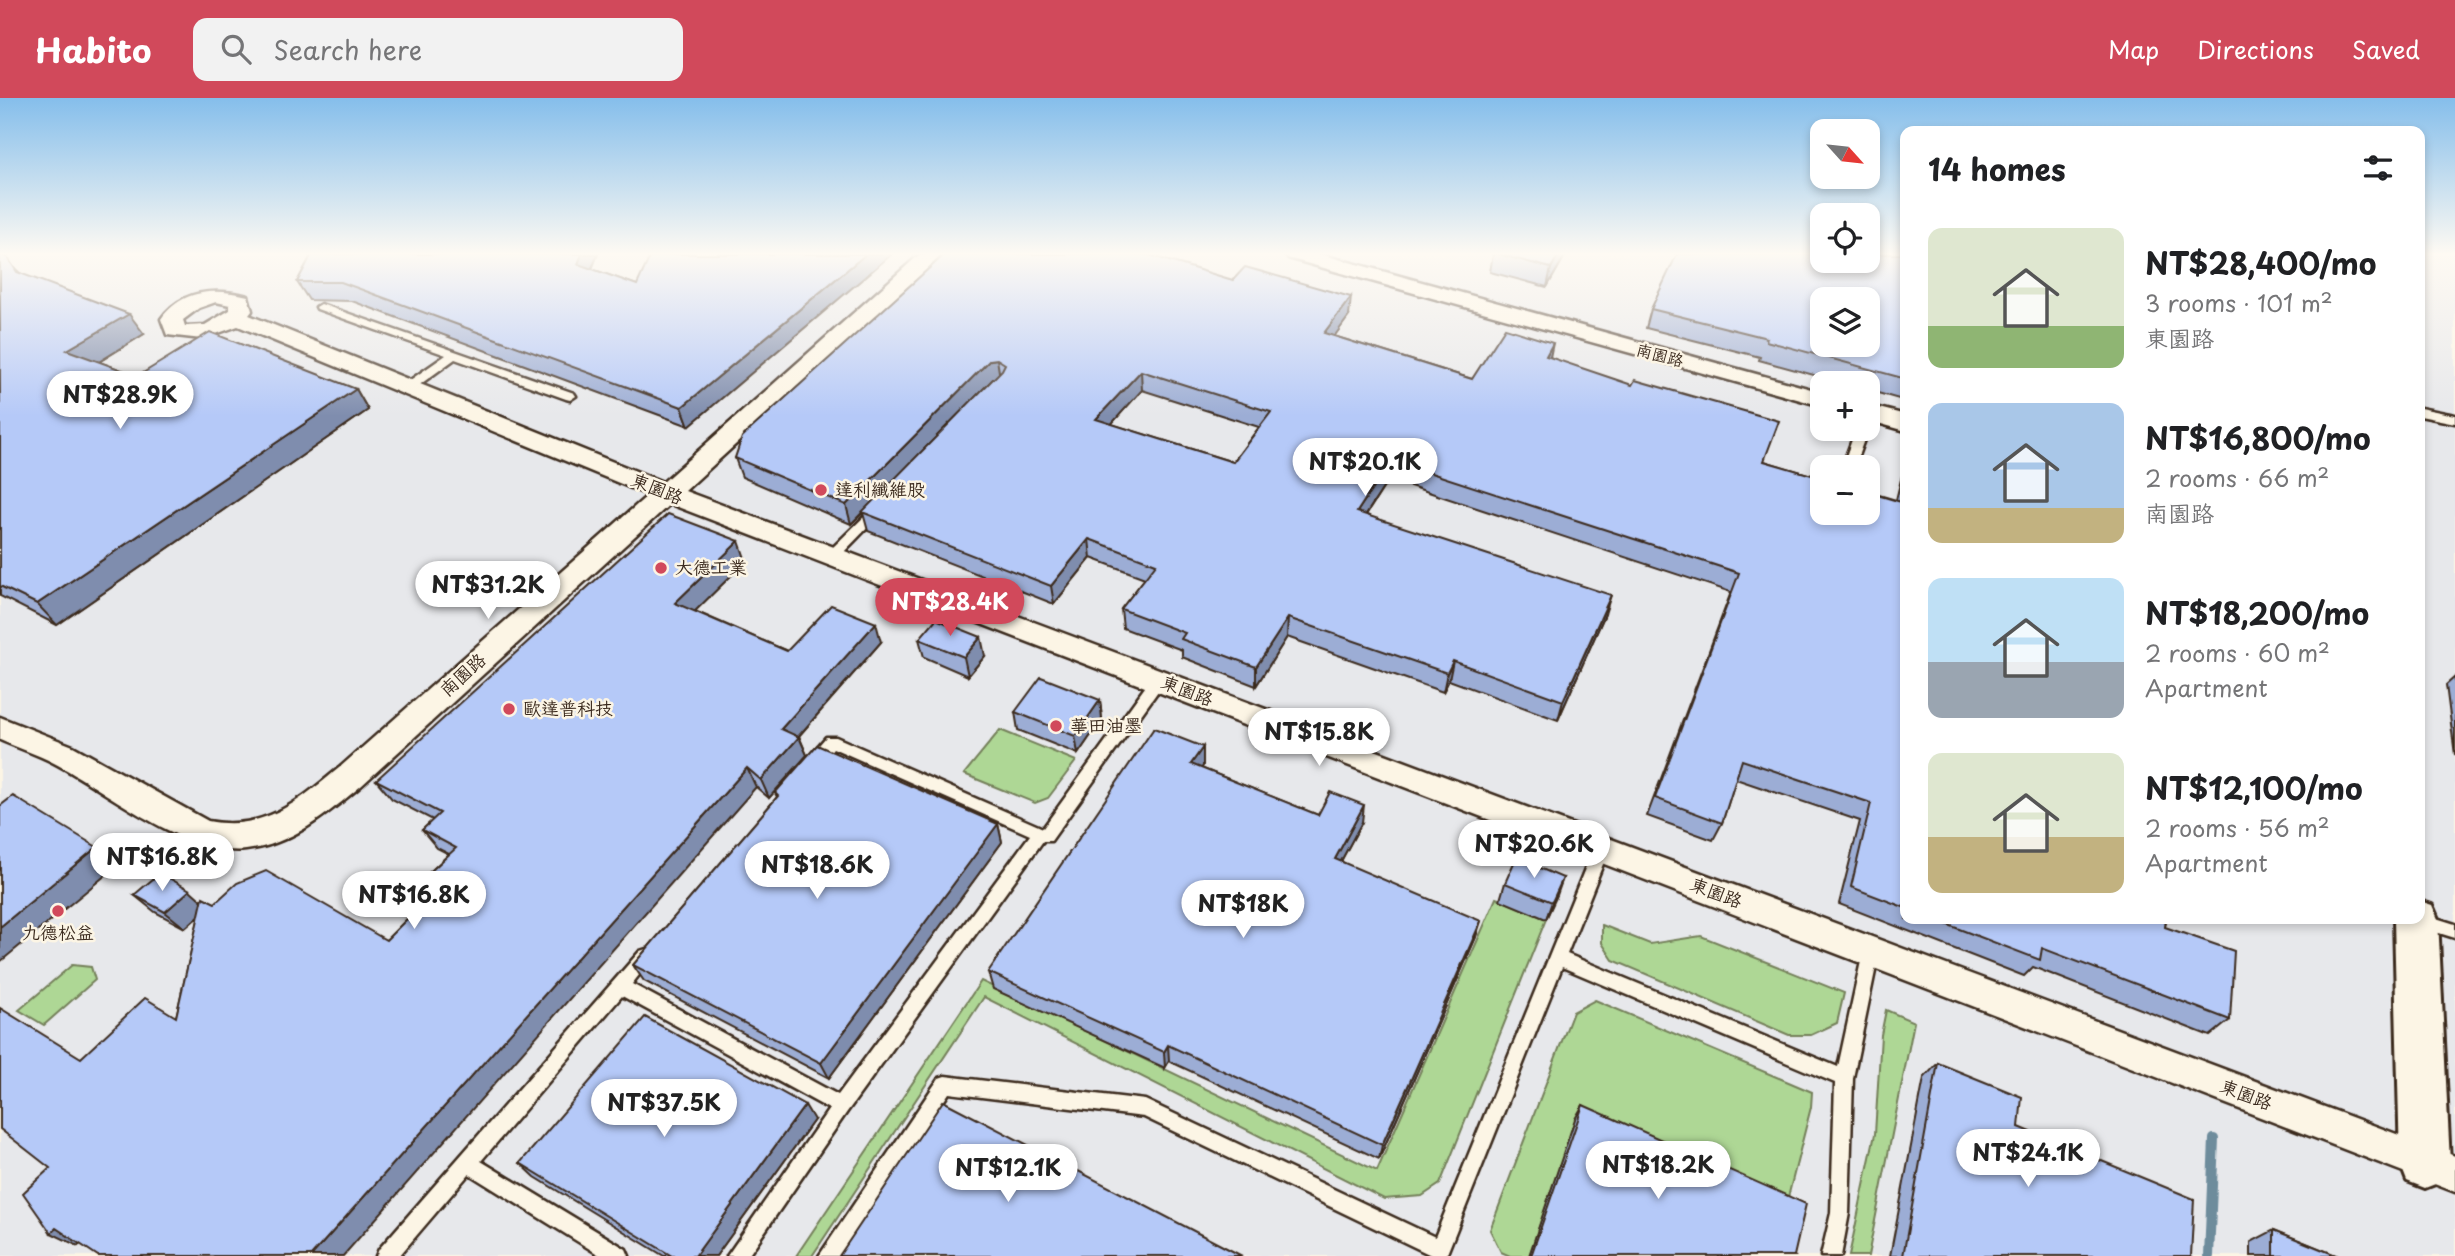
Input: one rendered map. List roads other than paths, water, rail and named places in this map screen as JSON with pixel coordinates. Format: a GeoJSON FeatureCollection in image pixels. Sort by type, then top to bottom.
{"type":"FeatureCollection","features":[{"type":"Feature","properties":{"kind":"street","name":"南園路"},"geometry":{"type":"LineString","coordinates":[[0,729],[63,754],[202,833],[222,839],[260,835],[282,827],[350,777],[873,308]]}},
{"type":"Feature","properties":{"kind":"street","name":"南園路"},"geometry":{"type":"LineString","coordinates":[[1490,308],[1810,397]]}},
{"type":"Feature","properties":{"kind":"street","name":"東園路"},"geometry":{"type":"LineString","coordinates":[[236,317],[666,493],[2440,1168]]}},
{"type":"Feature","properties":{"kind":"street"},"geometry":{"type":"LineString","coordinates":[[1880,419],[1900,422]]}},
{"type":"Feature","properties":{"kind":"street"},"geometry":{"type":"LineString","coordinates":[[2416,924],[2440,1168]]}},
{"type":"Feature","properties":{"kind":"lane"},"geometry":{"type":"LineString","coordinates":[[324,308],[569,397]]}},
{"type":"Feature","properties":{"kind":"lane"},"geometry":{"type":"LineString","coordinates":[[407,388],[455,354]]}},
{"type":"Feature","properties":{"kind":"lane"},"geometry":{"type":"LineString","coordinates":[[2425,413],[2455,419]]}},
{"type":"Feature","properties":{"kind":"lane"},"geometry":{"type":"LineString","coordinates":[[832,556],[886,502]]}},
{"type":"Feature","properties":{"kind":"lane"},"geometry":{"type":"LineString","coordinates":[[805,771],[831,741],[1046,836],[1158,680]]}},
{"type":"Feature","properties":{"kind":"lane"},"geometry":{"type":"LineString","coordinates":[[737,1256],[841,1106],[1040,833]]}},
{"type":"Feature","properties":{"kind":"lane"},"geometry":{"type":"LineString","coordinates":[[829,1256],[945,1084],[1145,1109],[1440,1249],[1601,849]]}},
{"type":"Feature","properties":{"kind":"lane"},"geometry":{"type":"LineString","coordinates":[[2425,922],[2455,932]]}},
{"type":"Feature","properties":{"kind":"lane"},"geometry":{"type":"LineString","coordinates":[[386,1256],[655,945]]}},
{"type":"Feature","properties":{"kind":"lane"},"geometry":{"type":"LineString","coordinates":[[1831,1256],[1840,1213],[1844,1078],[1871,951]]}},
{"type":"Feature","properties":{"kind":"lane"},"geometry":{"type":"LineString","coordinates":[[1558,958],[1844,1078]]}},
{"type":"Feature","properties":{"kind":"lane"},"geometry":{"type":"LineString","coordinates":[[620,986],[841,1106]]}},
{"type":"Feature","properties":{"kind":"lane"},"geometry":{"type":"LineString","coordinates":[[466,1162],[619,1256]]}},
{"type":"Feature","properties":{"kind":"waterway"},"geometry":{"type":"LineString","coordinates":[[2209,1256],[2214,1139]]}},
{"type":"Feature","properties":{"kind":"place","name":"達利纖維股"},"geometry":{"type":"Point","coordinates":[821,490]}},
{"type":"Feature","properties":{"kind":"place","name":"大德工業"},"geometry":{"type":"Point","coordinates":[661,568]}},
{"type":"Feature","properties":{"kind":"place","name":"歐達普科技"},"geometry":{"type":"Point","coordinates":[509,709]}},
{"type":"Feature","properties":{"kind":"place","name":"華田油墨"},"geometry":{"type":"Point","coordinates":[1056,726]}},
{"type":"Feature","properties":{"kind":"place","name":"九德松益"},"geometry":{"type":"Point","coordinates":[58,911]}}]}
